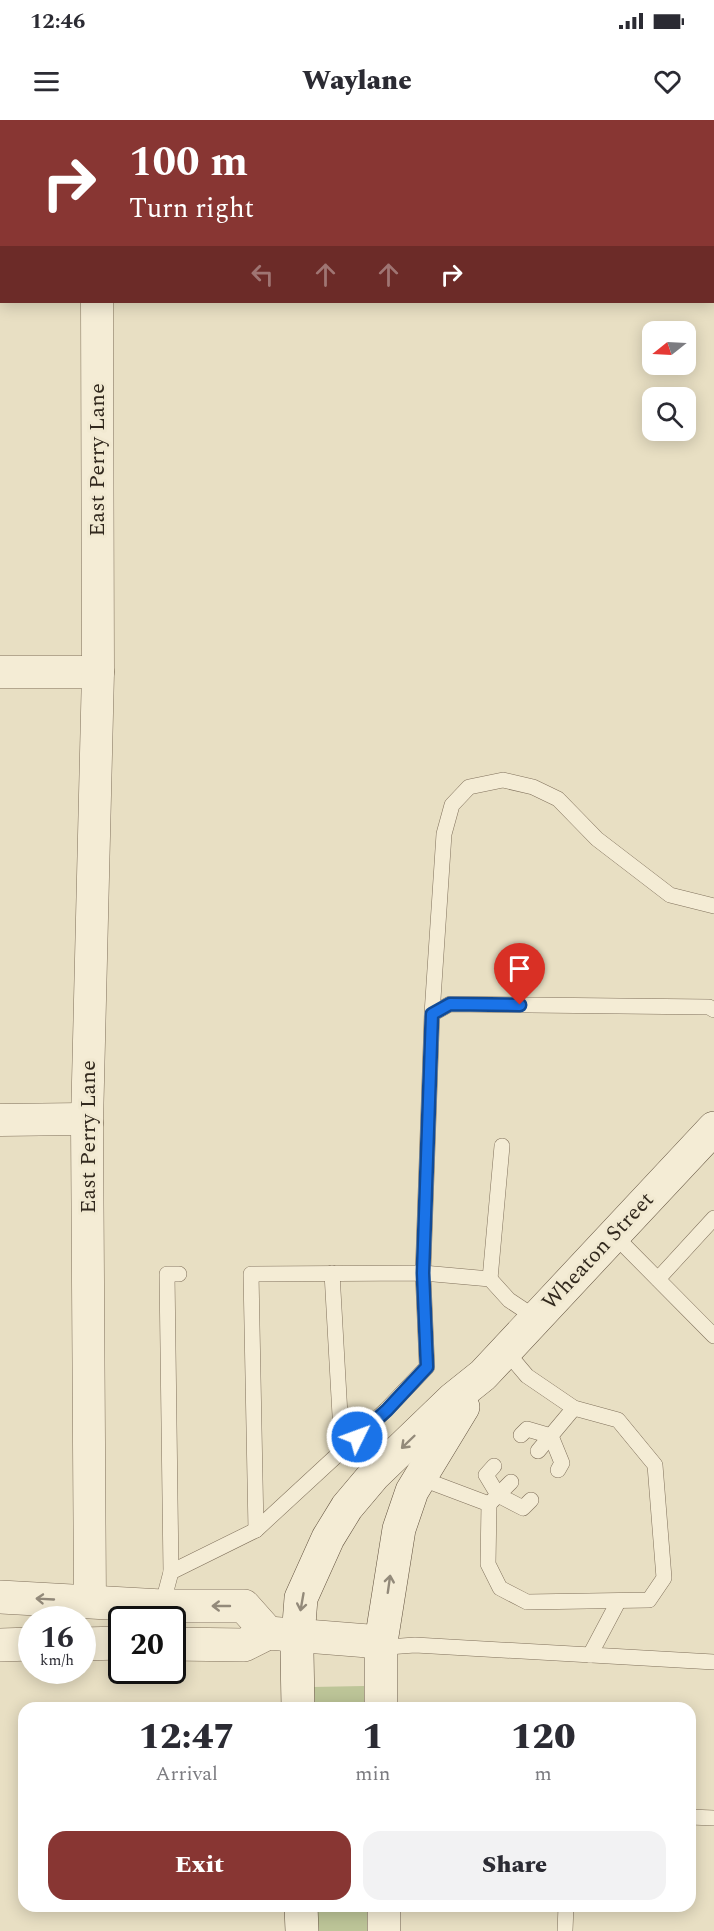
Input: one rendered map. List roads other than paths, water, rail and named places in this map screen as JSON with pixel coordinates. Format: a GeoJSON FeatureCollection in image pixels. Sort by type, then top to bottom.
{"type":"FeatureCollection","features":[{"type":"Feature","properties":{"kind":"main road","name":"Wheaton Street"},"geometry":{"type":"LineString","coordinates":[[381,1702],[381,1642],[399,1529],[412,1491],[483,1375],[714,1128]]}},
{"type":"Feature","properties":{"kind":"main road","name":"Wheaton Street"},"geometry":{"type":"LineString","coordinates":[[297,1702],[288,1640],[302,1598],[328,1538],[346,1507],[374,1475],[453,1399],[483,1375]]}},
{"type":"Feature","properties":{"kind":"main road"},"geometry":{"type":"LineString","coordinates":[[0,1597],[162,1606]]}},
{"type":"Feature","properties":{"kind":"main road"},"geometry":{"type":"LineString","coordinates":[[186,1606],[244,1606],[288,1640]]}},
{"type":"Feature","properties":{"kind":"main road"},"geometry":{"type":"LineString","coordinates":[[186,1644],[244,1645],[288,1640],[381,1642]]}},
{"type":"Feature","properties":{"kind":"main road"},"geometry":{"type":"LineString","coordinates":[[0,1645],[18,1644]]}},
{"type":"Feature","properties":{"kind":"main road"},"geometry":{"type":"LineString","coordinates":[[301,1912],[302,1931]]}},
{"type":"Feature","properties":{"kind":"main road"},"geometry":{"type":"LineString","coordinates":[[384,1912],[384,1931]]}},
{"type":"Feature","properties":{"kind":"street","name":"East Perry Lane"},"geometry":{"type":"LineString","coordinates":[[90,1601],[87,1123],[98,672],[97,303]]}},
{"type":"Feature","properties":{"kind":"street"},"geometry":{"type":"LineString","coordinates":[[0,672],[98,672]]}},
{"type":"Feature","properties":{"kind":"street"},"geometry":{"type":"LineString","coordinates":[[0,1120],[81,1119],[87,1123]]}},
{"type":"Feature","properties":{"kind":"lane"},"geometry":{"type":"LineString","coordinates":[[171,1572],[255,1530],[387,1410],[427,1367],[423,1273],[432,1014],[444,834],[452,805],[469,787],[503,780],[533,787],[558,799],[597,839],[670,895],[714,906]]}},
{"type":"Feature","properties":{"kind":"lane"},"geometry":{"type":"LineString","coordinates":[[432,1014],[450,1004],[709,1007],[714,1010]]}},
{"type":"Feature","properties":{"kind":"lane"},"geometry":{"type":"LineString","coordinates":[[490,1280],[502,1146]]}},
{"type":"Feature","properties":{"kind":"lane"},"geometry":{"type":"LineString","coordinates":[[658,1279],[714,1218]]}},
{"type":"Feature","properties":{"kind":"lane"},"geometry":{"type":"LineString","coordinates":[[614,1235],[714,1336]]}},
{"type":"Feature","properties":{"kind":"lane"},"geometry":{"type":"LineString","coordinates":[[332,1273],[342,1451]]}},
{"type":"Feature","properties":{"kind":"lane"},"geometry":{"type":"LineString","coordinates":[[255,1530],[251,1274],[423,1273],[490,1280],[509,1300],[536,1318]]}},
{"type":"Feature","properties":{"kind":"lane"},"geometry":{"type":"LineString","coordinates":[[162,1606],[171,1572],[167,1274],[179,1274]]}},
{"type":"Feature","properties":{"kind":"lane"},"geometry":{"type":"LineString","coordinates":[[494,1466],[486,1475],[494,1500],[488,1564],[500,1588],[527,1602],[649,1600],[664,1578],[656,1465],[618,1420],[574,1408],[527,1376],[505,1350]]}},
{"type":"Feature","properties":{"kind":"lane"},"geometry":{"type":"LineString","coordinates":[[538,1451],[574,1408]]}},
{"type":"Feature","properties":{"kind":"lane"},"geometry":{"type":"LineString","coordinates":[[521,1435],[526,1429],[551,1436]]}},
{"type":"Feature","properties":{"kind":"lane"},"geometry":{"type":"LineString","coordinates":[[551,1436],[562,1463],[558,1470]]}},
{"type":"Feature","properties":{"kind":"lane"},"geometry":{"type":"LineString","coordinates":[[420,1478],[523,1508],[531,1500]]}},
{"type":"Feature","properties":{"kind":"lane"},"geometry":{"type":"LineString","coordinates":[[494,1500],[511,1482]]}},
{"type":"Feature","properties":{"kind":"lane"},"geometry":{"type":"LineString","coordinates":[[590,1655],[618,1602]]}},
{"type":"Feature","properties":{"kind":"lane"},"geometry":{"type":"LineString","coordinates":[[381,1642],[388,1647],[415,1645],[714,1662]]}},
{"type":"Feature","properties":{"kind":"lane"},"geometry":{"type":"LineString","coordinates":[[696,1817],[714,1818]]}},
{"type":"Feature","properties":{"kind":"lane"},"geometry":{"type":"LineString","coordinates":[[565,1931],[566,1912]]}}]}
